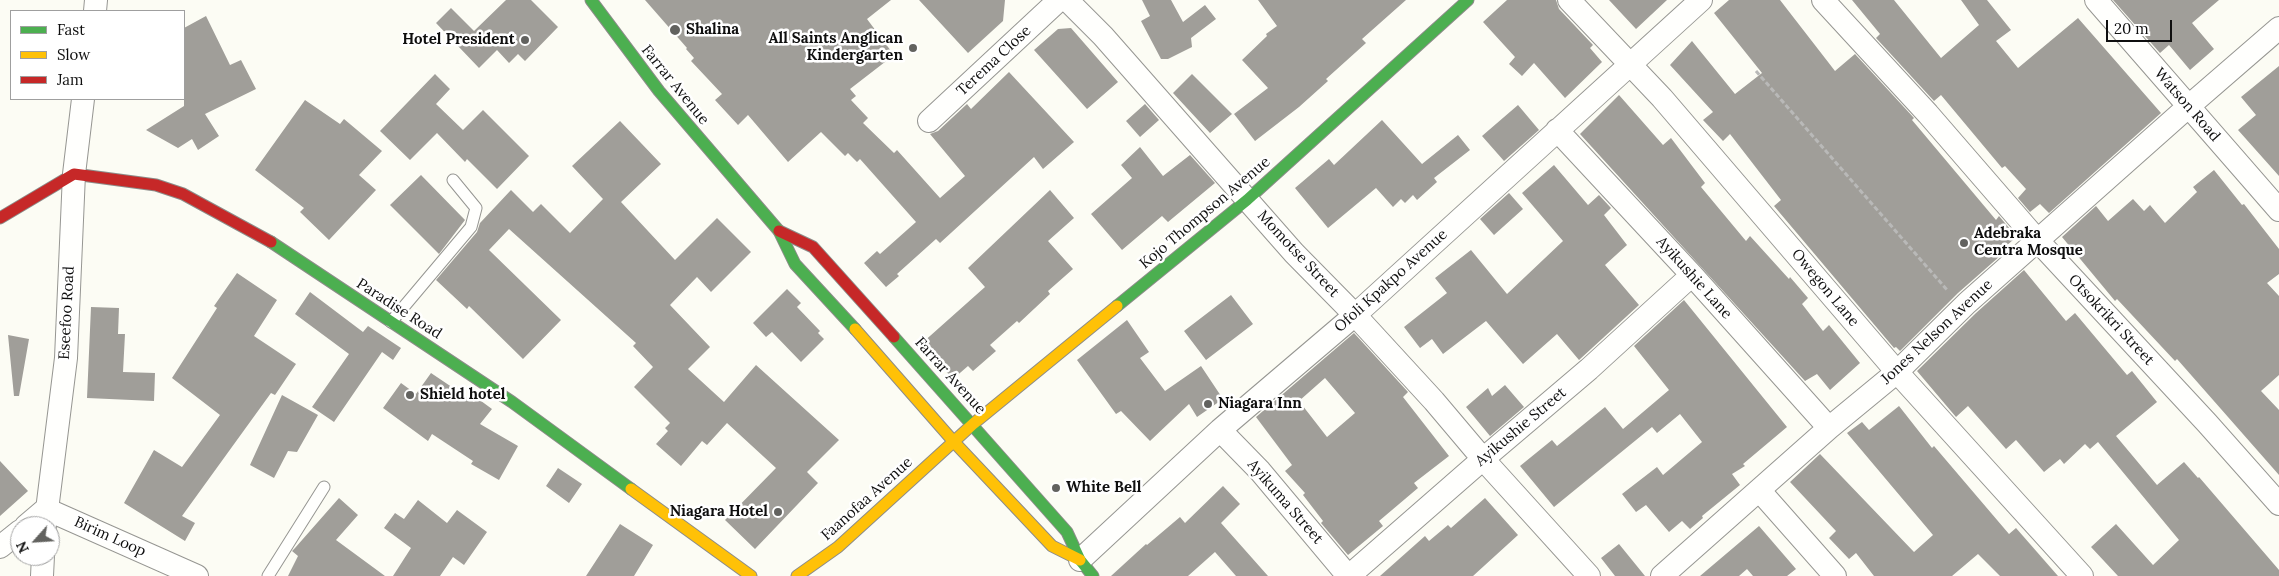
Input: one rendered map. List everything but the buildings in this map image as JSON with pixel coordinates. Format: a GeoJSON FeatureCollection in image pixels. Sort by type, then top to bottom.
{"type":"FeatureCollection","features":[{"type":"Feature","properties":{"kind":"main road","name":"Farrar Avenue"},"geometry":{"type":"LineString","coordinates":[[591,0],[659,91],[779,231],[795,264],[879,354],[954,442],[1008,497],[1052,546],[1086,568]]}},
{"type":"Feature","properties":{"kind":"main road","name":"Kojo Thompson Avenue"},"geometry":{"type":"LineString","coordinates":[[954,442],[973,424],[1247,200],[1468,0]]}},
{"type":"Feature","properties":{"kind":"main road"},"geometry":{"type":"LineString","coordinates":[[0,218],[74,174]]}},
{"type":"Feature","properties":{"kind":"main road","name":"Paradise Road"},"geometry":{"type":"LineString","coordinates":[[74,174],[156,185],[184,194],[258,234],[512,402],[751,576]]}},
{"type":"Feature","properties":{"kind":"main road","name":"Farrar Avenue"},"geometry":{"type":"LineString","coordinates":[[779,231],[813,247],[973,424],[1067,532],[1086,568]]}},
{"type":"Feature","properties":{"kind":"main road","name":"Faanofaa Avenue"},"geometry":{"type":"LineString","coordinates":[[797,576],[838,547],[954,442]]}},
{"type":"Feature","properties":{"kind":"main road"},"geometry":{"type":"LineString","coordinates":[[818,576],[838,547]]}},
{"type":"Feature","properties":{"kind":"street","name":"Terema Close"},"geometry":{"type":"LineString","coordinates":[[929,121],[1059,0]]}},
{"type":"Feature","properties":{"kind":"street","name":"Momotse Street"},"geometry":{"type":"LineString","coordinates":[[1067,0],[1103,36],[1206,155],[1230,178],[1294,253],[1356,315],[1434,401],[1482,459],[1589,576]]}},
{"type":"Feature","properties":{"kind":"street","name":"Owegon Lane"},"geometry":{"type":"LineString","coordinates":[[1569,0],[1712,155],[1897,372],[2082,576]]}},
{"type":"Feature","properties":{"kind":"street","name":"Ofoli Kpakpo Avenue"},"geometry":{"type":"LineString","coordinates":[[1086,568],[1220,430],[1356,315],[1701,0]]}},
{"type":"Feature","properties":{"kind":"street","name":"Otsokrikri Street"},"geometry":{"type":"LineString","coordinates":[[1823,0],[1928,114],[2038,241],[2207,423],[2279,504]]}},
{"type":"Feature","properties":{"kind":"street","name":"Watson Road"},"geometry":{"type":"LineString","coordinates":[[2096,0],[2279,210]]}},
{"type":"Feature","properties":{"kind":"street","name":"Jones Nelson Avenue"},"geometry":{"type":"LineString","coordinates":[[1662,576],[1829,428],[1897,372],[1962,308],[2279,28]]}},
{"type":"Feature","properties":{"kind":"street","name":"Eseefoo Road"},"geometry":{"type":"LineString","coordinates":[[46,516],[66,358],[74,174],[83,100]]}},
{"type":"Feature","properties":{"kind":"street","name":"Ayikushie Lane"},"geometry":{"type":"LineString","coordinates":[[1557,130],[1692,275],[1829,428]]}},
{"type":"Feature","properties":{"kind":"street","name":"Ayikushie Street"},"geometry":{"type":"LineString","coordinates":[[1349,576],[1482,459],[1589,370],[1692,275]]}},
{"type":"Feature","properties":{"kind":"street","name":"Ayikuma Street"},"geometry":{"type":"LineString","coordinates":[[1220,430],[1260,471],[1349,576]]}},
{"type":"Feature","properties":{"kind":"street"},"geometry":{"type":"LineString","coordinates":[[1759,490],[1835,576]]}},
{"type":"Feature","properties":{"kind":"street","name":"Birim Loop"},"geometry":{"type":"LineString","coordinates":[[60,523],[198,576]]}},
{"type":"Feature","properties":{"kind":"street"},"geometry":{"type":"LineString","coordinates":[[0,547],[10,539]]}},
{"type":"Feature","properties":{"kind":"lane"},"geometry":{"type":"LineString","coordinates":[[391,322],[471,227],[476,208],[453,180]]}},
{"type":"Feature","properties":{"kind":"lane"},"geometry":{"type":"LineString","coordinates":[[268,576],[324,487]]}},
{"type":"Feature","properties":{"kind":"path"},"geometry":{"type":"LineString","coordinates":[[1756,71],[1962,308]]}},
{"type":"Feature","properties":{"kind":"traffic: fast"},"geometry":{"type":"LineString","coordinates":[[591,0],[659,91],[779,231],[795,264],[855,329]]}},
{"type":"Feature","properties":{"kind":"traffic: fast"},"geometry":{"type":"LineString","coordinates":[[1117,306],[1247,200],[1468,0]]}},
{"type":"Feature","properties":{"kind":"traffic: fast"},"geometry":{"type":"LineString","coordinates":[[271,242],[512,402],[631,489]]}},
{"type":"Feature","properties":{"kind":"traffic: fast"},"geometry":{"type":"LineString","coordinates":[[894,337],[1067,532],[1080,560],[1093,576]]}},
{"type":"Feature","properties":{"kind":"traffic: slow"},"geometry":{"type":"LineString","coordinates":[[797,576],[838,547],[973,424],[1117,306]]}},
{"type":"Feature","properties":{"kind":"traffic: slow"},"geometry":{"type":"LineString","coordinates":[[855,329],[954,442],[1052,546],[1080,560]]}},
{"type":"Feature","properties":{"kind":"traffic: slow"},"geometry":{"type":"LineString","coordinates":[[631,489],[751,576]]}},
{"type":"Feature","properties":{"kind":"traffic: jam"},"geometry":{"type":"LineString","coordinates":[[0,218],[74,174],[156,185],[183,194],[271,242]]}},
{"type":"Feature","properties":{"kind":"traffic: jam"},"geometry":{"type":"LineString","coordinates":[[779,231],[813,247],[894,337]]}},
{"type":"Feature","properties":{"kind":"place","name":"Shalina"},"geometry":{"type":"Point","coordinates":[675,30]}},
{"type":"Feature","properties":{"kind":"place","name":"Hotel President"},"geometry":{"type":"Point","coordinates":[525,40]}},
{"type":"Feature","properties":{"kind":"place","name":"All Saints Anglican Kindergarten"},"geometry":{"type":"Point","coordinates":[913,48]}},
{"type":"Feature","properties":{"kind":"place","name":"Adebraka Centra Mosque"},"geometry":{"type":"Point","coordinates":[1964,243]}},
{"type":"Feature","properties":{"kind":"place","name":"Shield hotel"},"geometry":{"type":"Point","coordinates":[410,395]}},
{"type":"Feature","properties":{"kind":"place","name":"Niagara Inn"},"geometry":{"type":"Point","coordinates":[1208,404]}},
{"type":"Feature","properties":{"kind":"place","name":"White Bell"},"geometry":{"type":"Point","coordinates":[1056,488]}},
{"type":"Feature","properties":{"kind":"place","name":"Niagara Hotel"},"geometry":{"type":"Point","coordinates":[778,512]}}]}
